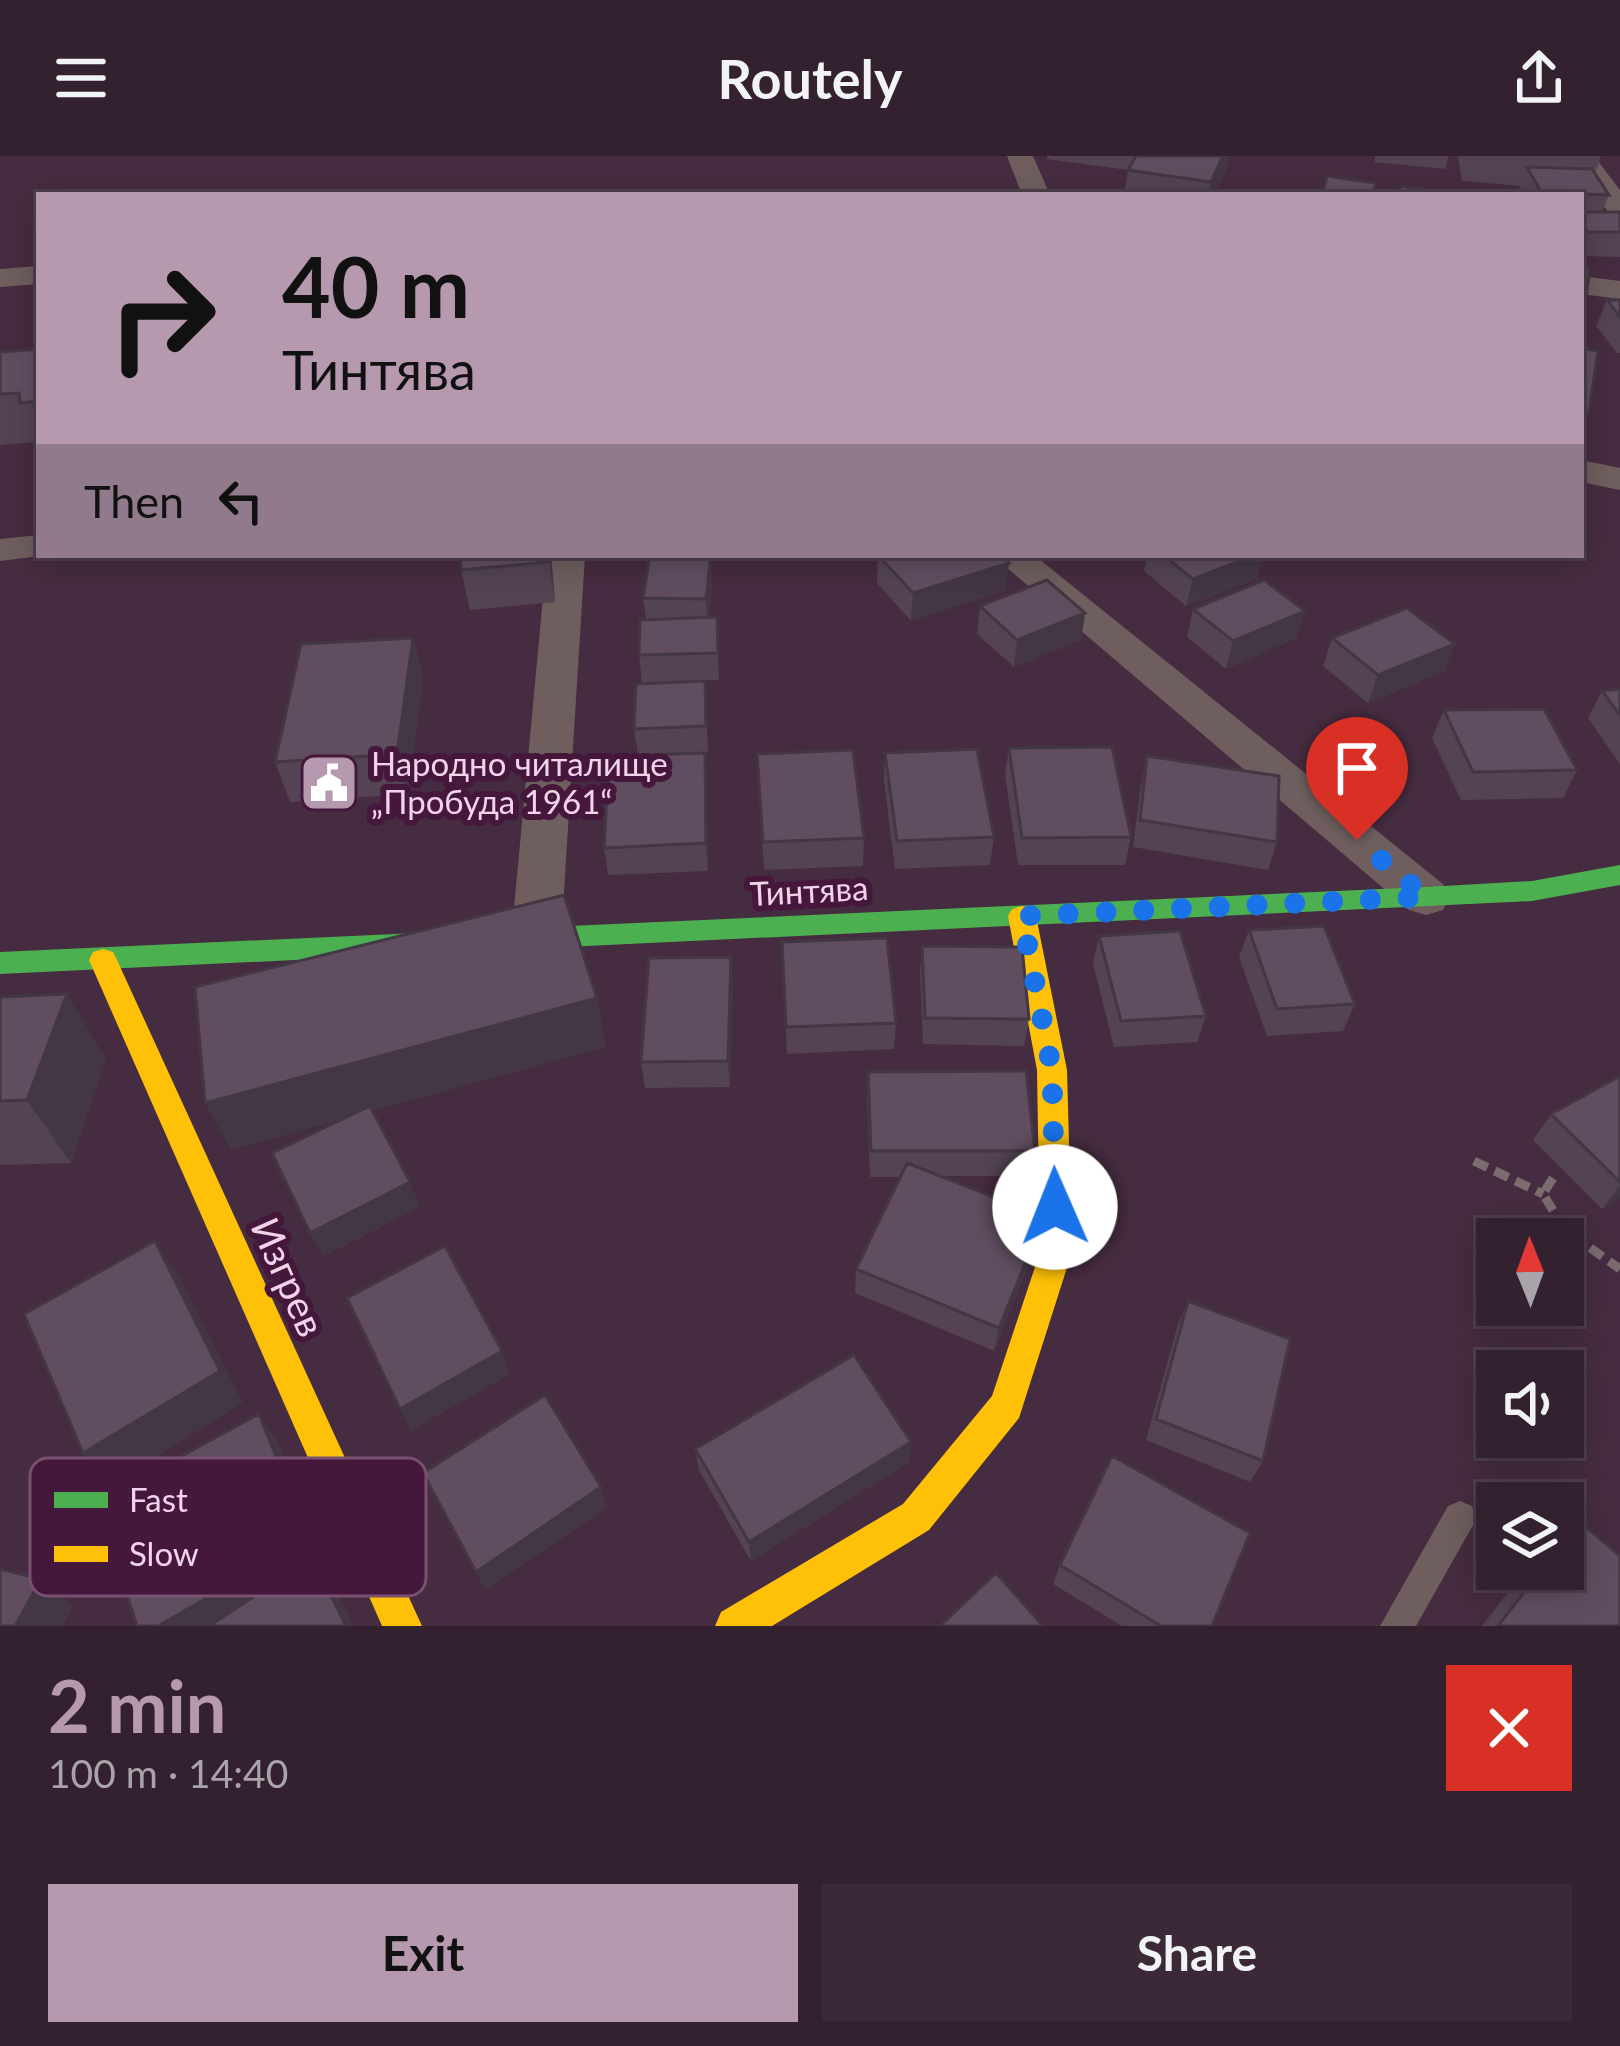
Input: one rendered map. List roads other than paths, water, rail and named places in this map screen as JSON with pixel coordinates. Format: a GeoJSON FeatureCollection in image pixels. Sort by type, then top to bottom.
{"type":"FeatureCollection","features":[{"type":"Feature","properties":{"kind":"street"},"geometry":{"type":"LineString","coordinates":[[1020,156],[1035,192]]}},
{"type":"Feature","properties":{"kind":"street"},"geometry":{"type":"LineString","coordinates":[[1581,156],[1620,209]]}},
{"type":"Feature","properties":{"kind":"street"},"geometry":{"type":"LineString","coordinates":[[0,278],[36,275]]}},
{"type":"Feature","properties":{"kind":"street"},"geometry":{"type":"LineString","coordinates":[[1584,285],[1620,290]]}},
{"type":"Feature","properties":{"kind":"street"},"geometry":{"type":"LineString","coordinates":[[1584,473],[1620,479]]}},
{"type":"Feature","properties":{"kind":"street"},"geometry":{"type":"LineString","coordinates":[[0,550],[36,545]]}},
{"type":"Feature","properties":{"kind":"street"},"geometry":{"type":"LineString","coordinates":[[536,940],[566,558]]}},
{"type":"Feature","properties":{"kind":"street"},"geometry":{"type":"LineString","coordinates":[[1015,558],[1426,897]]}},
{"type":"Feature","properties":{"kind":"street","name":"Тинтява"},"geometry":{"type":"LineString","coordinates":[[0,963],[1426,897],[1532,891],[1620,875]]}},
{"type":"Feature","properties":{"kind":"street"},"geometry":{"type":"LineString","coordinates":[[735,1626],[916,1516],[1006,1406],[1056,1252],[1052,1070],[1022,916]]}},
{"type":"Feature","properties":{"kind":"street","name":"Изгрев"},"geometry":{"type":"LineString","coordinates":[[103,960],[327,1458]]}},
{"type":"Feature","properties":{"kind":"street","name":"Изгрев"},"geometry":{"type":"LineString","coordinates":[[389,1596],[402,1626]]}},
{"type":"Feature","properties":{"kind":"lane"},"geometry":{"type":"LineString","coordinates":[[1397,1626],[1460,1518]]}},
{"type":"Feature","properties":{"kind":"place","name":"Народно читалище „Пробуда 1961“"},"geometry":{"type":"Point","coordinates":[329,783]}}]}
